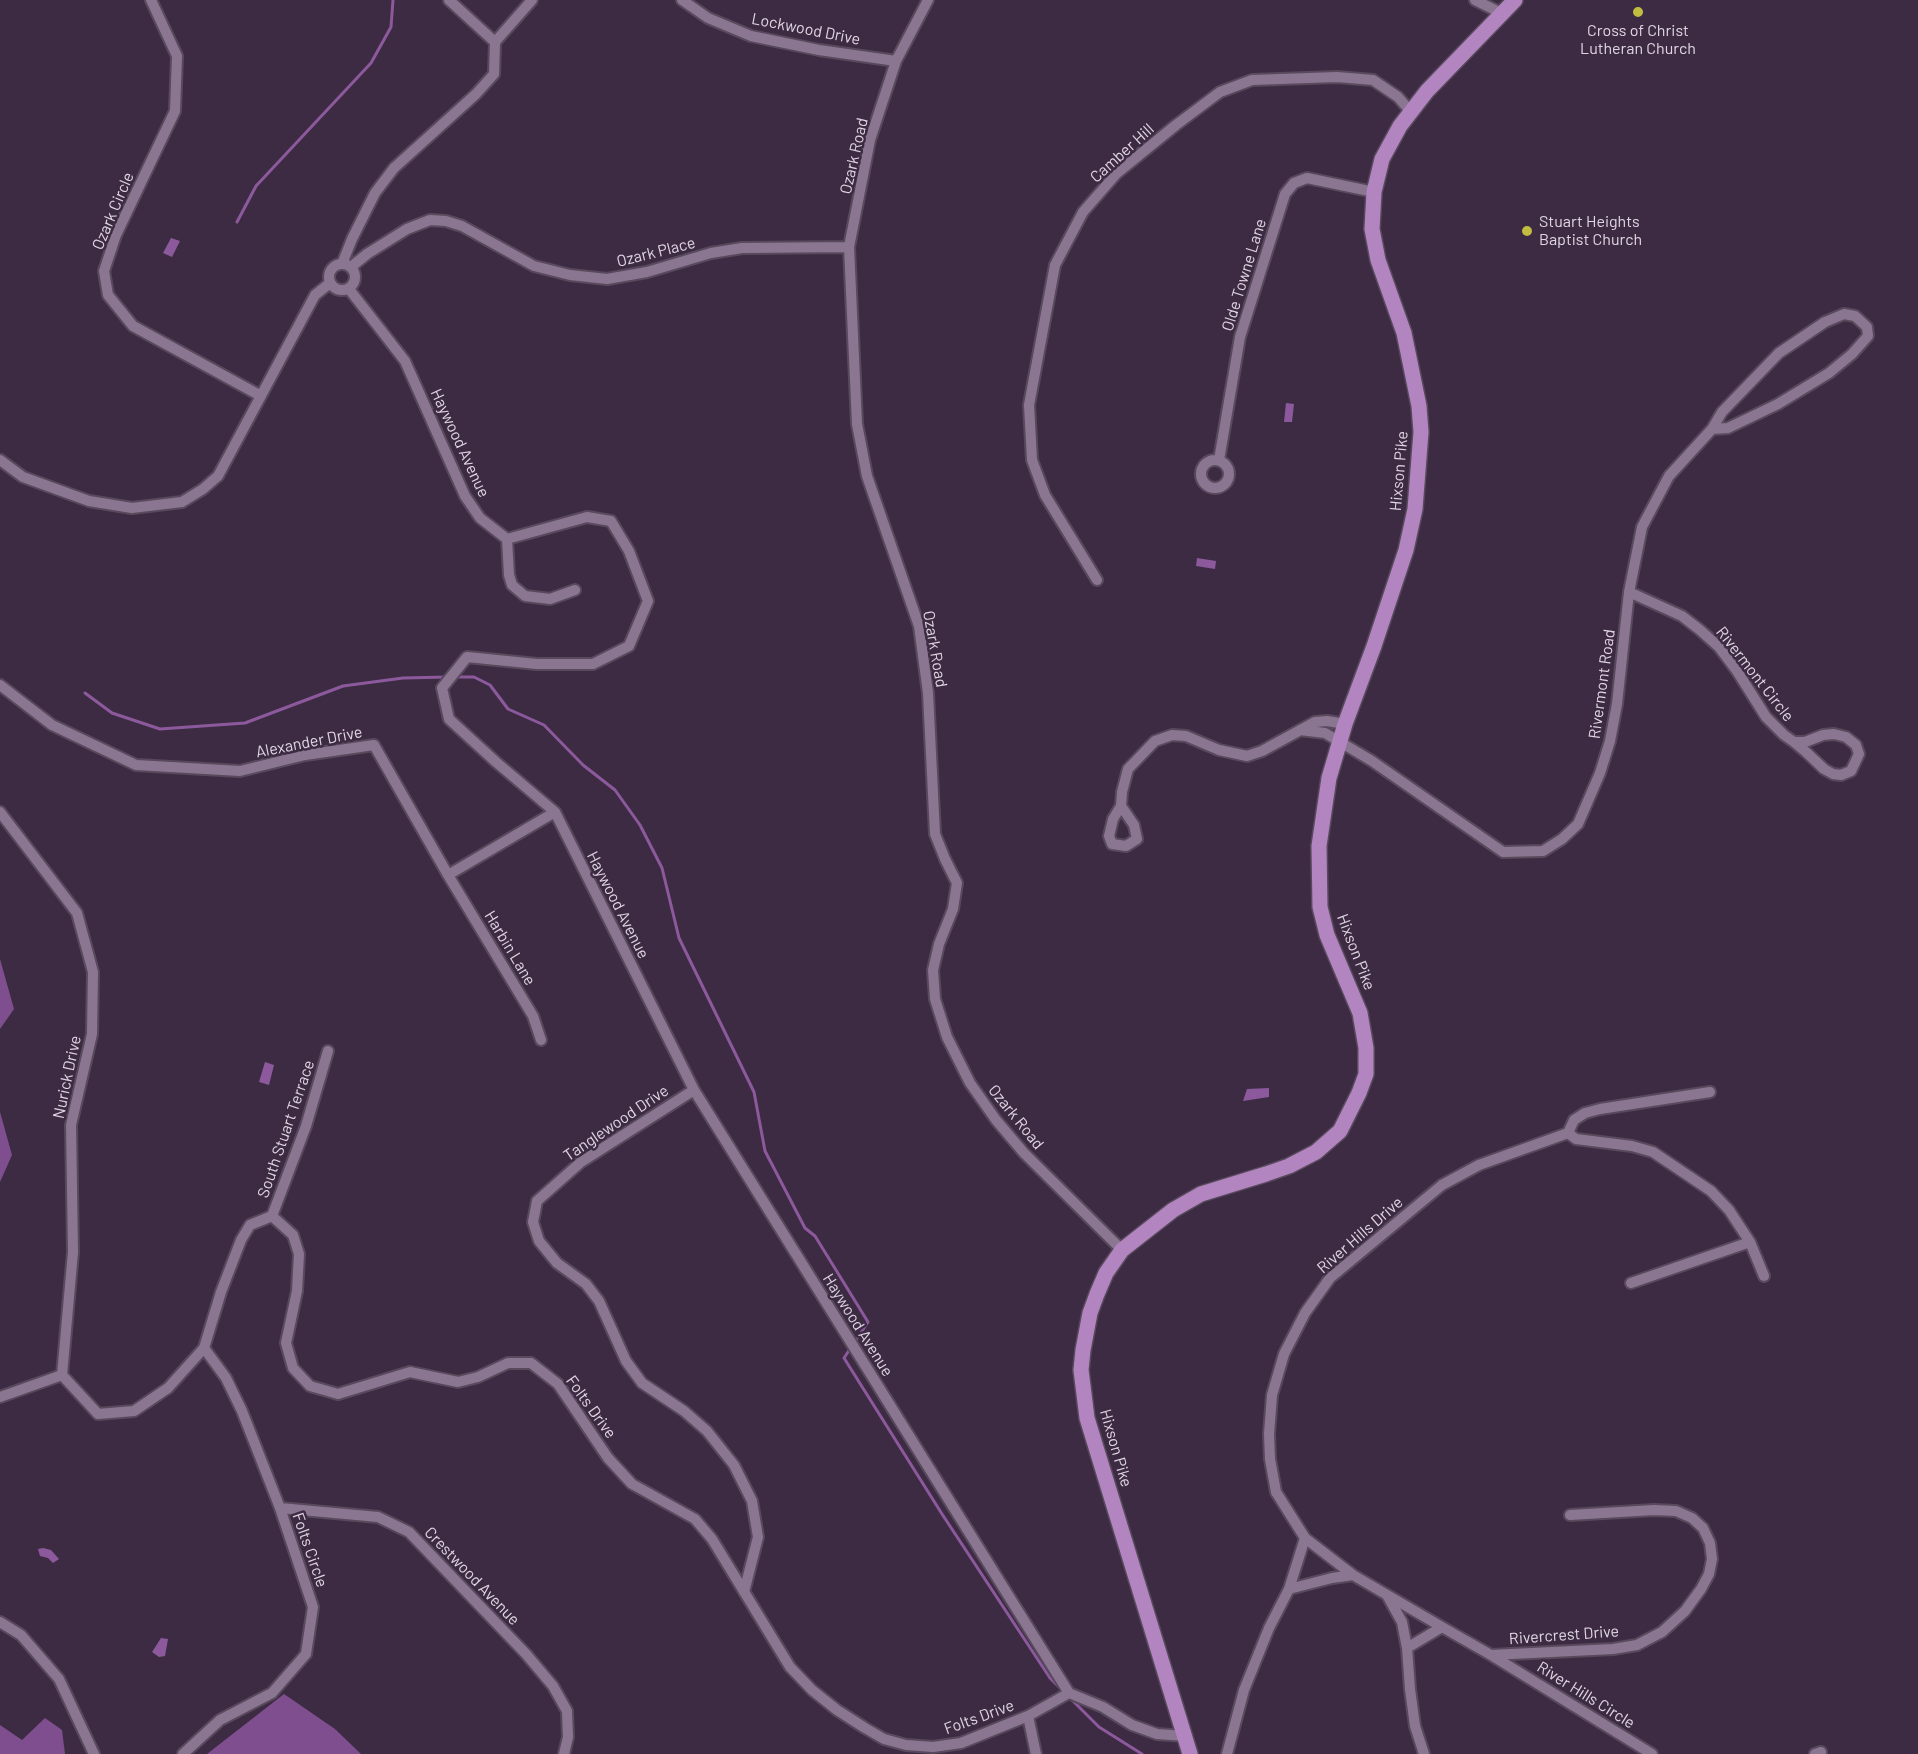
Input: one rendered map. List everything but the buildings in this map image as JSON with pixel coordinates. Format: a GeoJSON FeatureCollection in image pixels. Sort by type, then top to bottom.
{"type":"FeatureCollection","features":[{"type":"Feature","properties":{"kind":"main road","name":"Hixson Pike"},"geometry":{"type":"LineString","coordinates":[[1190,1754],[1087,1418],[1081,1370],[1086,1332],[1090,1313],[1106,1273],[1122,1250],[1173,1210],[1200,1194],[1289,1166],[1316,1152],[1340,1131],[1359,1093],[1365,1074],[1366,1048],[1360,1013],[1327,935],[1320,907],[1318,879],[1321,821],[1339,742],[1406,550],[1416,509],[1421,432],[1419,406],[1404,333],[1377,260],[1372,229],[1374,192],[1382,159],[1400,126],[1427,92],[1515,0]]}},
{"type":"Feature","properties":{"kind":"street","name":"Ozark Circle"},"geometry":{"type":"LineString","coordinates":[[151,0],[177,56],[175,111],[116,235],[104,271],[108,295],[133,326],[261,396]]}},
{"type":"Feature","properties":{"kind":"street"},"geometry":{"type":"LineString","coordinates":[[449,0],[495,42]]}},
{"type":"Feature","properties":{"kind":"street"},"geometry":{"type":"LineString","coordinates":[[330,283],[336,289],[349,289],[355,278],[346,266],[352,239],[375,193],[394,168],[476,94],[494,74],[495,42],[532,0]]}},
{"type":"Feature","properties":{"kind":"street","name":"Lockwood Drive"},"geometry":{"type":"LineString","coordinates":[[682,0],[708,18],[752,36],[819,50],[896,61]]}},
{"type":"Feature","properties":{"kind":"street","name":"Ozark Road"},"geometry":{"type":"LineString","coordinates":[[928,0],[896,61],[870,140],[849,247],[857,424],[867,476],[919,626],[928,693],[935,834],[957,883],[953,909],[939,944],[933,970],[935,999],[947,1036],[970,1083],[996,1120],[1024,1153],[1122,1250]]}},
{"type":"Feature","properties":{"kind":"street"},"geometry":{"type":"LineString","coordinates":[[1475,0],[1503,14]]}},
{"type":"Feature","properties":{"kind":"street","name":"Camber Hill"},"geometry":{"type":"LineString","coordinates":[[1097,580],[1046,495],[1032,460],[1029,405],[1055,265],[1083,212],[1117,173],[1176,125],[1220,92],[1252,80],[1337,77],[1373,80],[1398,98],[1411,112]]}},
{"type":"Feature","properties":{"kind":"street","name":"Olde Towne Lane"},"geometry":{"type":"LineString","coordinates":[[1219,460],[1240,337],[1285,194],[1294,183],[1307,178],[1374,192]]}},
{"type":"Feature","properties":{"kind":"street","name":"Ozark Place"},"geometry":{"type":"LineString","coordinates":[[346,266],[407,229],[430,220],[446,221],[462,226],[534,266],[607,279],[647,272],[711,253],[742,248],[849,247]]}},
{"type":"Feature","properties":{"kind":"street"},"geometry":{"type":"LineString","coordinates":[[0,460],[23,477],[89,501],[132,508],[182,502],[218,476],[315,295],[330,283],[331,270],[346,266]]}},
{"type":"Feature","properties":{"kind":"street","name":"Haywood Avenue"},"geometry":{"type":"LineString","coordinates":[[349,289],[405,361],[465,496],[480,518],[507,539],[586,517],[611,521],[629,551],[648,600],[628,646],[593,664],[537,664],[467,657],[442,688],[449,718],[555,812],[694,1090],[1069,1693]]}},
{"type":"Feature","properties":{"kind":"street","name":"Rivermont Road"},"geometry":{"type":"LineString","coordinates":[[1300,730],[1320,732],[1372,760],[1503,852],[1543,851],[1562,838],[1578,824],[1600,773],[1610,741],[1617,704],[1629,592],[1642,527],[1669,476],[1712,429],[1722,412],[1779,353],[1825,322],[1844,314],[1855,316],[1867,327],[1868,336],[1852,354],[1829,373],[1778,404],[1728,428],[1712,429]]}},
{"type":"Feature","properties":{"kind":"street"},"geometry":{"type":"LineString","coordinates":[[507,539],[508,575],[512,585],[525,596],[550,599],[575,590]]}},
{"type":"Feature","properties":{"kind":"street","name":"Rivermont Circle"},"geometry":{"type":"LineString","coordinates":[[1629,592],[1682,616],[1700,630],[1725,655],[1766,717],[1824,769],[1841,775],[1851,771],[1860,754],[1856,745],[1846,737],[1834,734],[1823,735],[1805,742],[1794,742]]}},
{"type":"Feature","properties":{"kind":"street","name":"Alexander Drive"},"geometry":{"type":"LineString","coordinates":[[0,685],[52,725],[136,765],[240,771],[305,755],[374,745],[448,875]]}},
{"type":"Feature","properties":{"kind":"street"},"geometry":{"type":"LineString","coordinates":[[1121,806],[1128,769],[1155,741],[1172,735],[1186,736],[1219,750],[1247,756],[1262,751],[1315,722],[1345,724]]}},
{"type":"Feature","properties":{"kind":"street","name":"Nurick Drive"},"geometry":{"type":"LineString","coordinates":[[0,812],[77,913],[93,972],[92,1034],[71,1125],[73,1252],[62,1376]]}},
{"type":"Feature","properties":{"kind":"street"},"geometry":{"type":"LineString","coordinates":[[448,875],[555,812]]}},
{"type":"Feature","properties":{"kind":"street","name":"Harbin Lane"},"geometry":{"type":"LineString","coordinates":[[448,875],[533,1016],[541,1040]]}},
{"type":"Feature","properties":{"kind":"street","name":"South Stuart Terrace"},"geometry":{"type":"LineString","coordinates":[[272,1216],[306,1126],[328,1051]]}},
{"type":"Feature","properties":{"kind":"street","name":"Tanglewood Drive"},"geometry":{"type":"LineString","coordinates":[[694,1090],[581,1162],[537,1201],[533,1222],[539,1241],[557,1263],[586,1284],[599,1301],[626,1361],[642,1383],[684,1411],[707,1431],[734,1465],[752,1501],[758,1537],[744,1592]]}},
{"type":"Feature","properties":{"kind":"street"},"geometry":{"type":"LineString","coordinates":[[1710,1092],[1585,1113],[1574,1120],[1568,1133],[1576,1139],[1632,1146],[1653,1152],[1711,1191],[1730,1210],[1750,1242],[1764,1276]]}},
{"type":"Feature","properties":{"kind":"street","name":"River Hills Drive"},"geometry":{"type":"LineString","coordinates":[[1305,1538],[1276,1492],[1270,1459],[1269,1434],[1272,1395],[1284,1354],[1305,1313],[1330,1278],[1442,1185],[1479,1165],[1568,1133]]}},
{"type":"Feature","properties":{"kind":"street"},"geometry":{"type":"LineString","coordinates":[[0,1397],[62,1376],[99,1414],[134,1411],[168,1388],[204,1348],[221,1292],[241,1239],[250,1225],[272,1216]]}},
{"type":"Feature","properties":{"kind":"street","name":"Folts Drive"},"geometry":{"type":"LineString","coordinates":[[272,1216],[293,1235],[299,1254],[297,1291],[286,1343],[293,1368],[310,1386],[338,1394],[410,1372],[458,1382],[478,1377],[508,1363],[531,1363],[558,1384],[608,1458],[632,1484],[695,1519],[712,1539],[790,1666],[812,1690],[837,1710],[884,1739],[906,1745],[962,1748],[1069,1693]]}},
{"type":"Feature","properties":{"kind":"street"},"geometry":{"type":"LineString","coordinates":[[1631,1283],[1750,1242]]}},
{"type":"Feature","properties":{"kind":"street","name":"Folts Circle"},"geometry":{"type":"LineString","coordinates":[[183,1754],[220,1720],[272,1693],[306,1654],[313,1607],[280,1508],[242,1411],[226,1378],[204,1348]]}},
{"type":"Feature","properties":{"kind":"street","name":"Crestwood Avenue"},"geometry":{"type":"LineString","coordinates":[[280,1508],[378,1517],[409,1532],[526,1654],[553,1686],[567,1711],[568,1737],[564,1754]]}},
{"type":"Feature","properties":{"kind":"street","name":"Rivercrest Drive"},"geometry":{"type":"LineString","coordinates":[[1491,1655],[1614,1649],[1637,1644],[1662,1632],[1684,1611],[1709,1574],[1712,1559],[1710,1543],[1703,1528],[1692,1518],[1676,1511],[1654,1510],[1570,1515]]}},
{"type":"Feature","properties":{"kind":"street"},"geometry":{"type":"LineString","coordinates":[[1227,1754],[1244,1690],[1257,1654],[1289,1589],[1305,1538]]}},
{"type":"Feature","properties":{"kind":"street","name":"River Hills Circle"},"geometry":{"type":"LineString","coordinates":[[1305,1538],[1353,1575],[1491,1655],[1652,1754]]}},
{"type":"Feature","properties":{"kind":"street"},"geometry":{"type":"LineString","coordinates":[[1289,1589],[1353,1575]]}},
{"type":"Feature","properties":{"kind":"street"},"geometry":{"type":"LineString","coordinates":[[1387,1595],[1402,1622],[1415,1726],[1424,1754]]}},
{"type":"Feature","properties":{"kind":"street"},"geometry":{"type":"LineString","coordinates":[[0,1622],[21,1635],[59,1679],[94,1754]]}},
{"type":"Feature","properties":{"kind":"street"},"geometry":{"type":"LineString","coordinates":[[1407,1648],[1442,1627]]}},
{"type":"Feature","properties":{"kind":"street"},"geometry":{"type":"LineString","coordinates":[[1069,1693],[1103,1707],[1132,1725],[1158,1734],[1185,1736]]}},
{"type":"Feature","properties":{"kind":"street"},"geometry":{"type":"LineString","coordinates":[[1028,1716],[1036,1754]]}},
{"type":"Feature","properties":{"kind":"shaded area"},"geometry":{"type":"Polygon","coordinates":[[[171,238],[180,241],[172,257],[163,253],[171,238]]]}},
{"type":"Feature","properties":{"kind":"shaded area"},"geometry":{"type":"Polygon","coordinates":[[[1286,403],[1294,404],[1292,422],[1284,422],[1286,403]]]}},
{"type":"Feature","properties":{"kind":"shaded area"},"geometry":{"type":"Polygon","coordinates":[[[1197,558],[1216,561],[1215,569],[1196,566],[1197,558]]]}},
{"type":"Feature","properties":{"kind":"shaded area"},"geometry":{"type":"Polygon","coordinates":[[[0,959],[14,1009],[0,1029],[0,959]]]}},
{"type":"Feature","properties":{"kind":"shaded area"},"geometry":{"type":"Polygon","coordinates":[[[265,1062],[274,1065],[269,1085],[259,1082],[265,1062]]]}},
{"type":"Feature","properties":{"kind":"shaded area"},"geometry":{"type":"Polygon","coordinates":[[[1269,1088],[1269,1097],[1243,1101],[1247,1089],[1269,1088]]]}},
{"type":"Feature","properties":{"kind":"shaded area"},"geometry":{"type":"Polygon","coordinates":[[[0,1112],[12,1155],[0,1182],[0,1112]]]}},
{"type":"Feature","properties":{"kind":"shaded area"},"geometry":{"type":"Polygon","coordinates":[[[38,1549],[51,1550],[59,1559],[53,1563],[48,1558],[40,1556],[38,1549]]]}},
{"type":"Feature","properties":{"kind":"shaded area"},"geometry":{"type":"Polygon","coordinates":[[[161,1638],[168,1639],[165,1656],[159,1657],[152,1652],[161,1638]]]}},
{"type":"Feature","properties":{"kind":"shaded area"},"geometry":{"type":"Polygon","coordinates":[[[284,1694],[335,1729],[361,1754],[207,1754],[284,1694]]]}},
{"type":"Feature","properties":{"kind":"shaded area"},"geometry":{"type":"Polygon","coordinates":[[[45,1718],[62,1730],[65,1754],[0,1754],[0,1725],[22,1740],[45,1718]]]}},
{"type":"Feature","properties":{"kind":"waterway"},"geometry":{"type":"LineString","coordinates":[[237,222],[256,186],[371,63],[391,27],[393,0]]}},
{"type":"Feature","properties":{"kind":"waterway"},"geometry":{"type":"LineString","coordinates":[[85,693],[112,713],[160,729],[245,723],[343,686],[403,678],[448,677]]}},
{"type":"Feature","properties":{"kind":"waterway"},"geometry":{"type":"LineString","coordinates":[[455,677],[474,677],[490,685],[508,709],[544,725],[583,765],[615,790],[640,825],[662,868],[679,938],[754,1092],[765,1151],[805,1228],[815,1236],[868,1322],[854,1343]]}},
{"type":"Feature","properties":{"kind":"waterway"},"geometry":{"type":"LineString","coordinates":[[850,1349],[844,1358],[942,1514],[1050,1678],[1059,1687]]}},
{"type":"Feature","properties":{"kind":"waterway"},"geometry":{"type":"LineString","coordinates":[[1070,1698],[1099,1727],[1142,1754]]}},
{"type":"Feature","properties":{"kind":"place","name":"Cross of Christ Lutheran Church"},"geometry":{"type":"Point","coordinates":[1638,12]}},
{"type":"Feature","properties":{"kind":"place","name":"Stuart Heights Baptist Church"},"geometry":{"type":"Point","coordinates":[1527,231]}}]}
